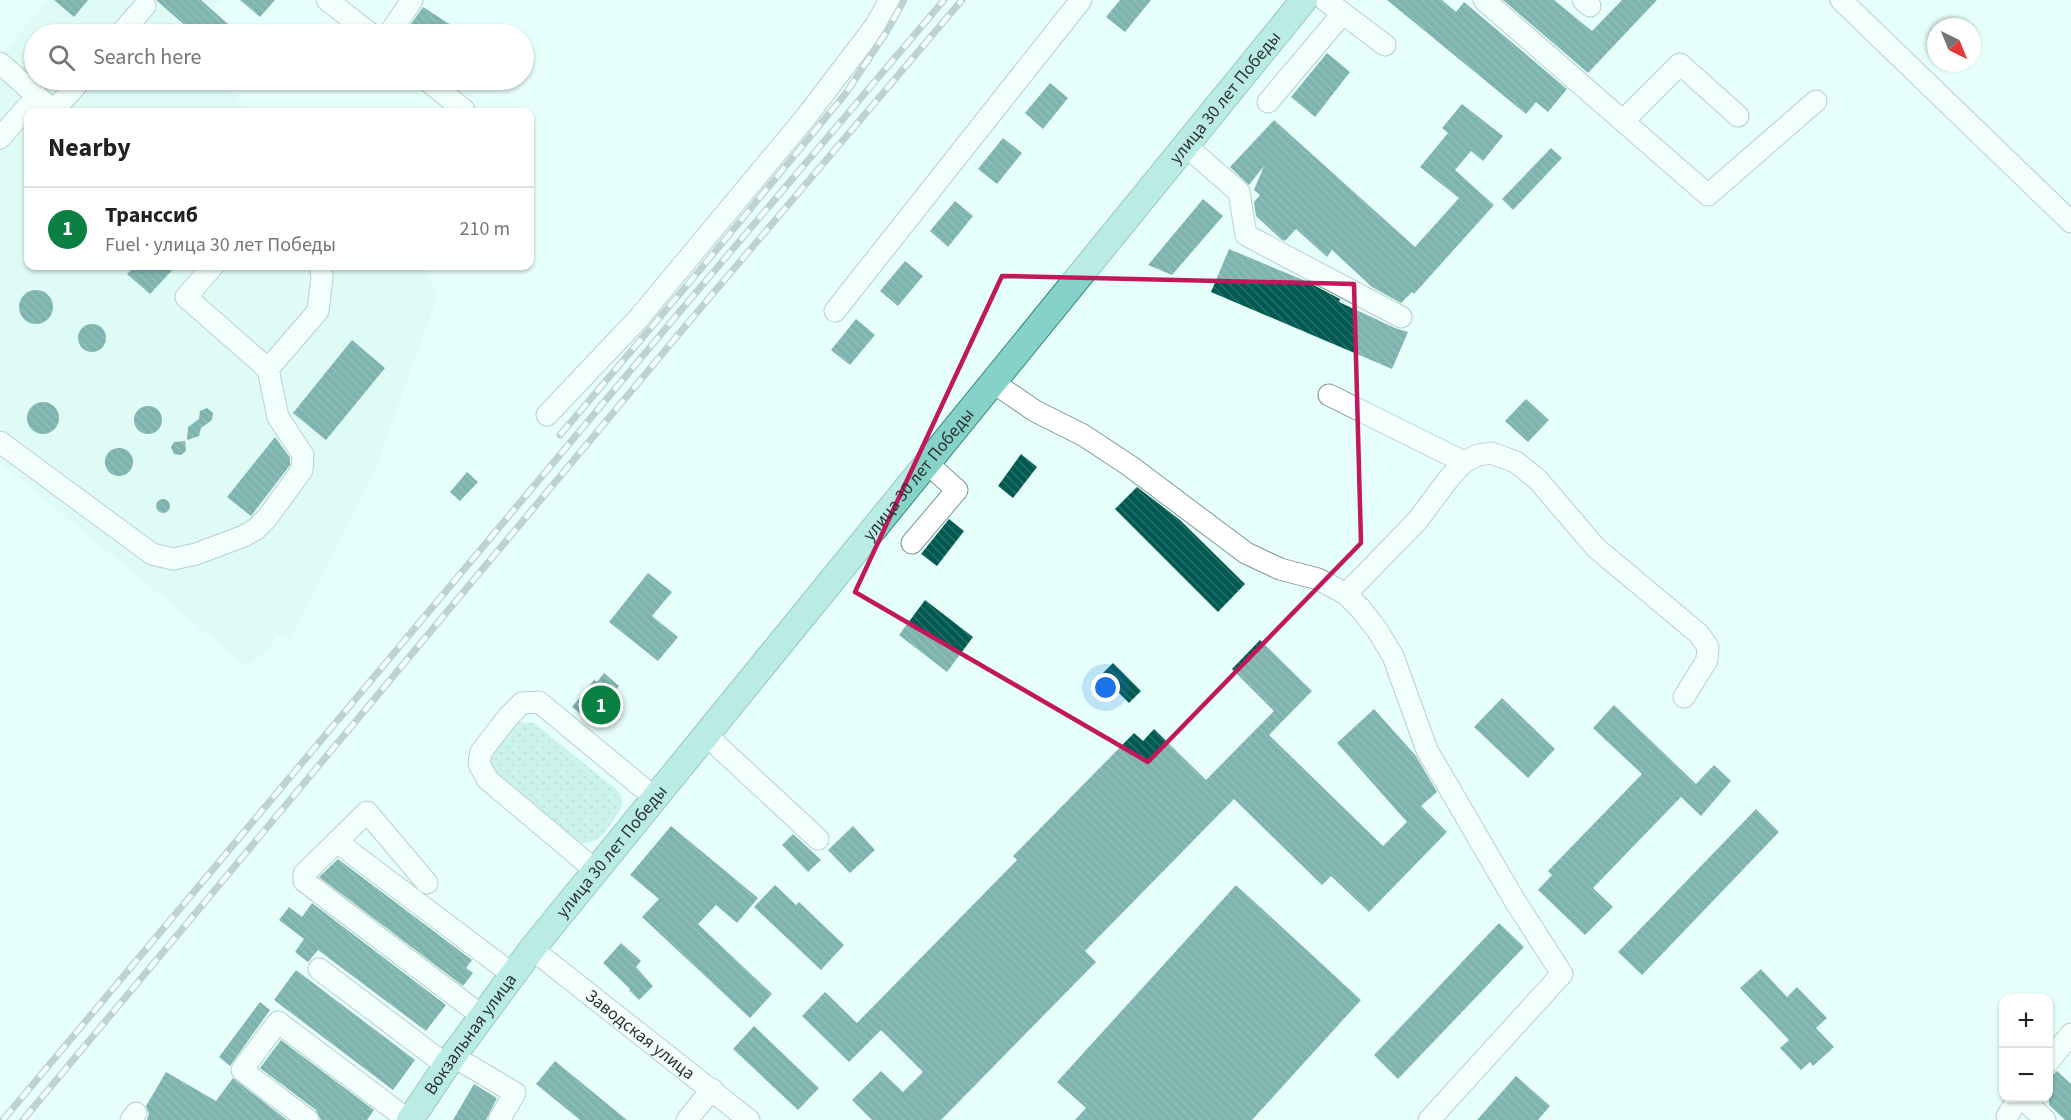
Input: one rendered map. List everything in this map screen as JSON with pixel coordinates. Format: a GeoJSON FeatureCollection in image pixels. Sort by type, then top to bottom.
{"type":"FeatureCollection","features":[{"type":"Feature","properties":{"kind":"main road","name":"улица 30 лет Победы"},"geometry":{"type":"LineString","coordinates":[[532,949],[1304,0]]}},
{"type":"Feature","properties":{"kind":"main road","name":"Вокзальная улица"},"geometry":{"type":"LineString","coordinates":[[409,1120],[449,1061],[532,949]]}},
{"type":"Feature","properties":{"kind":"street"},"geometry":{"type":"LineString","coordinates":[[327,0],[357,24]]}},
{"type":"Feature","properties":{"kind":"street"},"geometry":{"type":"LineString","coordinates":[[396,24],[412,0]]}},
{"type":"Feature","properties":{"kind":"street"},"geometry":{"type":"LineString","coordinates":[[547,416],[638,319],[799,126],[876,25],[890,0]]}},
{"type":"Feature","properties":{"kind":"street"},"geometry":{"type":"LineString","coordinates":[[835,311],[1081,0]]}},
{"type":"Feature","properties":{"kind":"street"},"geometry":{"type":"LineString","coordinates":[[1325,0],[1385,45]]}},
{"type":"Feature","properties":{"kind":"street"},"geometry":{"type":"LineString","coordinates":[[1484,0],[1708,195],[1816,101]]}},
{"type":"Feature","properties":{"kind":"street"},"geometry":{"type":"LineString","coordinates":[[1841,0],[2071,222]]}},
{"type":"Feature","properties":{"kind":"street"},"geometry":{"type":"LineString","coordinates":[[129,24],[145,6]]}},
{"type":"Feature","properties":{"kind":"street"},"geometry":{"type":"LineString","coordinates":[[1268,102],[1342,13]]}},
{"type":"Feature","properties":{"kind":"street"},"geometry":{"type":"LineString","coordinates":[[0,63],[24,84]]}},
{"type":"Feature","properties":{"kind":"street"},"geometry":{"type":"LineString","coordinates":[[1624,120],[1680,64],[1738,116]]}},
{"type":"Feature","properties":{"kind":"street"},"geometry":{"type":"LineString","coordinates":[[30,90],[55,108]]}},
{"type":"Feature","properties":{"kind":"street"},"geometry":{"type":"LineString","coordinates":[[64,108],[75,90]]}},
{"type":"Feature","properties":{"kind":"street"},"geometry":{"type":"LineString","coordinates":[[439,90],[462,108]]}},
{"type":"Feature","properties":{"kind":"street"},"geometry":{"type":"LineString","coordinates":[[26,108],[37,96]]}},
{"type":"Feature","properties":{"kind":"street"},"geometry":{"type":"LineString","coordinates":[[0,138],[24,111]]}},
{"type":"Feature","properties":{"kind":"street"},"geometry":{"type":"LineString","coordinates":[[1186,146],[1239,192],[1246,235],[1401,317]]}},
{"type":"Feature","properties":{"kind":"street"},"geometry":{"type":"LineString","coordinates":[[0,442],[152,554],[173,559],[196,554],[244,536],[256,529],[267,518],[302,470],[303,454],[278,417],[268,369],[186,297],[210,270]]}},
{"type":"Feature","properties":{"kind":"street"},"geometry":{"type":"LineString","coordinates":[[268,369],[318,311],[321,270]]}},
{"type":"Feature","properties":{"kind":"street"},"geometry":{"type":"LineString","coordinates":[[994,383],[1035,411],[1083,435],[1130,466],[1246,553],[1280,569],[1318,579],[1346,594],[1377,630],[1392,656],[1427,750],[1515,901],[1562,974],[1429,1120]]}},
{"type":"Feature","properties":{"kind":"street"},"geometry":{"type":"LineString","coordinates":[[1329,395],[1464,462]]}},
{"type":"Feature","properties":{"kind":"street"},"geometry":{"type":"LineString","coordinates":[[1346,594],[1417,521],[1464,462],[1478,455],[1491,453],[1516,462],[1538,480],[1596,548],[1699,634],[1708,647],[1707,660],[1684,697]]}},
{"type":"Feature","properties":{"kind":"street"},"geometry":{"type":"LineString","coordinates":[[912,543],[957,490],[928,464]]}},
{"type":"Feature","properties":{"kind":"street"},"geometry":{"type":"LineString","coordinates":[[595,870],[488,780],[480,764],[481,752],[508,717],[522,703],[539,702],[655,798]]}},
{"type":"Feature","properties":{"kind":"street"},"geometry":{"type":"LineString","coordinates":[[706,735],[818,839]]}},
{"type":"Feature","properties":{"kind":"street"},"geometry":{"type":"LineString","coordinates":[[427,883],[368,812],[304,874],[304,881],[482,1016]]}},
{"type":"Feature","properties":{"kind":"street"},"geometry":{"type":"LineString","coordinates":[[337,842],[512,974]]}},
{"type":"Feature","properties":{"kind":"street","name":"Заводская улица"},"geometry":{"type":"LineString","coordinates":[[532,949],[749,1120]]}},
{"type":"Feature","properties":{"kind":"street"},"geometry":{"type":"LineString","coordinates":[[319,969],[449,1061],[516,1094],[500,1120]]}},
{"type":"Feature","properties":{"kind":"street"},"geometry":{"type":"LineString","coordinates":[[308,1120],[242,1070],[278,1022],[409,1120]]}},
{"type":"Feature","properties":{"kind":"street"},"geometry":{"type":"LineString","coordinates":[[2053,1057],[2071,1034]]}},
{"type":"Feature","properties":{"kind":"street"},"geometry":{"type":"LineString","coordinates":[[687,1120],[712,1089]]}},
{"type":"Feature","properties":{"kind":"street"},"geometry":{"type":"LineString","coordinates":[[2007,1116],[2017,1102]]}},
{"type":"Feature","properties":{"kind":"street"},"geometry":{"type":"LineString","coordinates":[[2025,1102],[2045,1120]]}},
{"type":"Feature","properties":{"kind":"highlighted area"},"geometry":{"type":"Polygon","coordinates":[[[1002,276],[1354,284],[1361,543],[1148,762],[855,592],[1002,276]]]}},
{"type":"Feature","properties":{"kind":"shaded area"},"geometry":{"type":"Polygon","coordinates":[[[48,0],[221,0],[213,9],[230,24],[27,24],[48,0]]]}},
{"type":"Feature","properties":{"kind":"shaded area"},"geometry":{"type":"Polygon","coordinates":[[[24,28],[24,90],[228,90],[249,108],[24,108],[24,270],[426,270],[437,298],[377,465],[291,640],[277,635],[271,648],[247,667],[0,463],[0,56],[24,28]]]}},
{"type":"Feature","properties":{"kind":"shaded area"},"geometry":{"type":"Polygon","coordinates":[[[534,723],[621,795],[622,808],[606,831],[595,841],[579,843],[569,840],[490,770],[489,755],[514,724],[534,723]]]}},
{"type":"Feature","properties":{"kind":"building"},"geometry":{"type":"Polygon","coordinates":[[[54,0],[88,0],[74,17],[54,0]]]}},
{"type":"Feature","properties":{"kind":"building"},"geometry":{"type":"Polygon","coordinates":[[[156,0],[201,0],[228,24],[183,24],[156,0]]]}},
{"type":"Feature","properties":{"kind":"building"},"geometry":{"type":"Polygon","coordinates":[[[240,0],[275,0],[260,17],[240,0]]]}},
{"type":"Feature","properties":{"kind":"building"},"geometry":{"type":"Polygon","coordinates":[[[1120,0],[1151,0],[1125,32],[1106,17],[1120,0]]]}},
{"type":"Feature","properties":{"kind":"building"},"geometry":{"type":"Polygon","coordinates":[[[1387,0],[1442,0],[1456,12],[1464,2],[1567,89],[1548,112],[1536,102],[1526,114],[1387,0]]]}},
{"type":"Feature","properties":{"kind":"building"},"geometry":{"type":"Polygon","coordinates":[[[1503,0],[1554,0],[1592,31],[1622,0],[1657,0],[1588,73],[1503,0]]]}},
{"type":"Feature","properties":{"kind":"building"},"geometry":{"type":"Polygon","coordinates":[[[423,7],[449,24],[411,24],[423,7]]]}},
{"type":"Feature","properties":{"kind":"building"},"geometry":{"type":"Polygon","coordinates":[[[1327,53],[1350,72],[1315,117],[1291,97],[1327,53]]]}},
{"type":"Feature","properties":{"kind":"building"},"geometry":{"type":"Polygon","coordinates":[[[1050,83],[1068,98],[1043,129],[1025,113],[1050,83]]]}},
{"type":"Feature","properties":{"kind":"building"},"geometry":{"type":"Polygon","coordinates":[[[1462,104],[1503,136],[1483,161],[1471,151],[1455,170],[1494,205],[1414,294],[1412,292],[1401,303],[1372,287],[1332,250],[1327,257],[1296,229],[1285,241],[1282,240],[1256,216],[1254,202],[1260,195],[1254,190],[1264,166],[1249,185],[1230,167],[1274,120],[1415,247],[1459,198],[1420,167],[1448,133],[1442,128],[1462,104]]]}},
{"type":"Feature","properties":{"kind":"building"},"geometry":{"type":"Polygon","coordinates":[[[1003,138],[1022,153],[997,184],[978,169],[1003,138]]]}},
{"type":"Feature","properties":{"kind":"building"},"geometry":{"type":"Polygon","coordinates":[[[1551,148],[1562,158],[1513,210],[1502,199],[1551,148]]]}},
{"type":"Feature","properties":{"kind":"building"},"geometry":{"type":"Polygon","coordinates":[[[1203,199],[1223,216],[1172,275],[1148,265],[1203,199]]]}},
{"type":"Feature","properties":{"kind":"building"},"geometry":{"type":"Polygon","coordinates":[[[955,201],[973,216],[948,247],[930,231],[955,201]]]}},
{"type":"Feature","properties":{"kind":"building"},"geometry":{"type":"Polygon","coordinates":[[[1229,249],[1308,282],[1340,299],[1339,302],[1408,332],[1392,369],[1211,292],[1229,249]]]}},
{"type":"Feature","properties":{"kind":"building"},"geometry":{"type":"Polygon","coordinates":[[[905,261],[923,276],[898,306],[880,291],[905,261]]]}},
{"type":"Feature","properties":{"kind":"building"},"geometry":{"type":"Polygon","coordinates":[[[131,270],[172,270],[150,294],[127,274],[131,270]]]}},
{"type":"Feature","properties":{"kind":"building"},"geometry":{"type":"Polygon","coordinates":[[[36,290],[48,295],[53,307],[48,319],[36,324],[24,319],[19,307],[24,295],[36,290]]]}},
{"type":"Feature","properties":{"kind":"building"},"geometry":{"type":"Polygon","coordinates":[[[856,319],[875,335],[850,365],[831,350],[856,319]]]}},
{"type":"Feature","properties":{"kind":"building"},"geometry":{"type":"Polygon","coordinates":[[[92,324],[102,328],[106,338],[102,348],[92,352],[82,348],[78,338],[82,328],[92,324]]]}},
{"type":"Feature","properties":{"kind":"building"},"geometry":{"type":"Polygon","coordinates":[[[352,340],[385,368],[326,440],[293,413],[352,340]]]}},
{"type":"Feature","properties":{"kind":"building"},"geometry":{"type":"Polygon","coordinates":[[[1526,399],[1549,420],[1528,442],[1505,421],[1526,399]]]}},
{"type":"Feature","properties":{"kind":"building"},"geometry":{"type":"Polygon","coordinates":[[[43,402],[54,407],[59,418],[54,429],[43,434],[32,429],[27,418],[32,407],[43,402]]]}},
{"type":"Feature","properties":{"kind":"building"},"geometry":{"type":"Polygon","coordinates":[[[148,406],[158,410],[162,420],[158,430],[148,434],[138,430],[134,420],[138,410],[148,406]]]}},
{"type":"Feature","properties":{"kind":"building"},"geometry":{"type":"Polygon","coordinates":[[[207,408],[213,413],[212,420],[201,428],[199,436],[187,440],[188,427],[199,419],[200,411],[207,408]]]}},
{"type":"Feature","properties":{"kind":"building"},"geometry":{"type":"Polygon","coordinates":[[[275,437],[290,458],[290,465],[251,516],[227,497],[275,437]]]}},
{"type":"Feature","properties":{"kind":"building"},"geometry":{"type":"Polygon","coordinates":[[[185,441],[184,453],[174,454],[171,447],[174,442],[185,441]]]}},
{"type":"Feature","properties":{"kind":"building"},"geometry":{"type":"Polygon","coordinates":[[[119,448],[129,452],[133,462],[129,472],[119,476],[109,472],[105,462],[109,452],[119,448]]]}},
{"type":"Feature","properties":{"kind":"building"},"geometry":{"type":"Polygon","coordinates":[[[1021,454],[1037,467],[1013,498],[998,486],[1021,454]]]}},
{"type":"Feature","properties":{"kind":"building"},"geometry":{"type":"Polygon","coordinates":[[[467,472],[478,482],[460,501],[450,492],[467,472]]]}},
{"type":"Feature","properties":{"kind":"building"},"geometry":{"type":"Polygon","coordinates":[[[1137,487],[1180,520],[1245,584],[1218,612],[1115,509],[1137,487]]]}},
{"type":"Feature","properties":{"kind":"building"},"geometry":{"type":"Polygon","coordinates":[[[160,499],[166,499],[170,506],[166,513],[160,513],[156,509],[156,503],[160,499]]]}},
{"type":"Feature","properties":{"kind":"building"},"geometry":{"type":"Polygon","coordinates":[[[949,519],[964,531],[937,566],[921,554],[949,519]]]}},
{"type":"Feature","properties":{"kind":"building"},"geometry":{"type":"Polygon","coordinates":[[[648,573],[672,592],[652,616],[678,637],[658,661],[609,622],[648,573]]]}},
{"type":"Feature","properties":{"kind":"building"},"geometry":{"type":"Polygon","coordinates":[[[925,600],[973,637],[947,672],[899,635],[925,600]]]}},
{"type":"Feature","properties":{"kind":"building"},"geometry":{"type":"Polygon","coordinates":[[[1260,640],[1312,691],[1269,735],[1383,846],[1407,822],[1337,743],[1374,709],[1416,756],[1437,792],[1421,806],[1447,832],[1369,912],[1331,876],[1322,885],[1234,799],[1085,951],[1096,962],[941,1120],[872,1120],[852,1100],[881,1071],[903,1092],[923,1072],[881,1030],[849,1062],[802,1016],[825,992],[857,1023],[1017,860],[1013,856],[1134,733],[1143,741],[1154,729],[1206,780],[1274,711],[1232,669],[1260,640]]]}},
{"type":"Feature","properties":{"kind":"building"},"geometry":{"type":"Polygon","coordinates":[[[1113,663],[1141,691],[1129,703],[1101,675],[1113,663]]]}},
{"type":"Feature","properties":{"kind":"building"},"geometry":{"type":"Polygon","coordinates":[[[604,673],[619,686],[613,694],[617,698],[595,725],[572,707],[594,680],[597,682],[604,673]]]}},
{"type":"Feature","properties":{"kind":"building"},"geometry":{"type":"Polygon","coordinates":[[[1502,698],[1555,749],[1528,778],[1474,727],[1502,698]]]}},
{"type":"Feature","properties":{"kind":"building"},"geometry":{"type":"Polygon","coordinates":[[[1614,705],[1696,784],[1714,765],[1731,781],[1701,816],[1681,797],[1593,888],[1613,907],[1585,935],[1538,890],[1552,875],[1548,871],[1642,774],[1593,728],[1614,705]]]}},
{"type":"Feature","properties":{"kind":"building"},"geometry":{"type":"Polygon","coordinates":[[[1756,809],[1779,832],[1642,975],[1618,952],[1756,809]]]}},
{"type":"Feature","properties":{"kind":"building"},"geometry":{"type":"Polygon","coordinates":[[[671,826],[758,898],[737,923],[716,905],[698,924],[772,994],[750,1018],[642,917],[659,899],[630,875],[671,826]]]}},
{"type":"Feature","properties":{"kind":"building"},"geometry":{"type":"Polygon","coordinates":[[[853,826],[875,850],[850,873],[828,850],[853,826]]]}},
{"type":"Feature","properties":{"kind":"building"},"geometry":{"type":"Polygon","coordinates":[[[793,834],[821,860],[808,872],[782,845],[793,834]]]}},
{"type":"Feature","properties":{"kind":"building"},"geometry":{"type":"Polygon","coordinates":[[[338,859],[472,960],[466,968],[473,973],[463,986],[319,877],[338,859]]]}},
{"type":"Feature","properties":{"kind":"building"},"geometry":{"type":"Polygon","coordinates":[[[775,885],[796,905],[799,902],[844,945],[821,970],[754,907],[775,885]]]}},
{"type":"Feature","properties":{"kind":"building"},"geometry":{"type":"Polygon","coordinates":[[[1236,885],[1361,1000],[1252,1120],[1075,1120],[1086,1108],[1057,1082],[1236,885]]]}},
{"type":"Feature","properties":{"kind":"building"},"geometry":{"type":"Polygon","coordinates":[[[312,903],[446,1005],[426,1031],[318,950],[308,962],[295,952],[304,939],[279,920],[289,907],[302,917],[312,903]]]}},
{"type":"Feature","properties":{"kind":"building"},"geometry":{"type":"Polygon","coordinates":[[[1499,923],[1524,947],[1398,1079],[1374,1055],[1499,923]]]}},
{"type":"Feature","properties":{"kind":"building"},"geometry":{"type":"Polygon","coordinates":[[[621,943],[641,961],[636,967],[653,986],[639,1000],[603,963],[621,943]]]}},
{"type":"Feature","properties":{"kind":"building"},"geometry":{"type":"Polygon","coordinates":[[[1761,969],[1787,997],[1797,987],[1827,1018],[1816,1028],[1834,1047],[1813,1066],[1810,1062],[1801,1070],[1780,1048],[1789,1040],[1740,988],[1761,969]]]}},
{"type":"Feature","properties":{"kind":"building"},"geometry":{"type":"Polygon","coordinates":[[[296,970],[415,1060],[393,1090],[274,1000],[296,970]]]}},
{"type":"Feature","properties":{"kind":"building"},"geometry":{"type":"Polygon","coordinates":[[[260,1002],[270,1010],[230,1066],[219,1057],[260,1002]]]}},
{"type":"Feature","properties":{"kind":"building"},"geometry":{"type":"Polygon","coordinates":[[[754,1026],[819,1088],[798,1110],[733,1049],[754,1026]]]}},
{"type":"Feature","properties":{"kind":"building"},"geometry":{"type":"Polygon","coordinates":[[[281,1040],[374,1110],[367,1120],[321,1120],[316,1110],[260,1068],[281,1040]]]}},
{"type":"Feature","properties":{"kind":"building"},"geometry":{"type":"Polygon","coordinates":[[[555,1061],[627,1120],[580,1120],[536,1084],[555,1061]]]}},
{"type":"Feature","properties":{"kind":"building"},"geometry":{"type":"Polygon","coordinates":[[[2057,1071],[2071,1084],[2071,1120],[2065,1120],[2049,1105],[2049,1102],[2053,1102],[2053,1074],[2057,1071]]]}},
{"type":"Feature","properties":{"kind":"building"},"geometry":{"type":"Polygon","coordinates":[[[166,1072],[216,1101],[233,1078],[287,1120],[147,1120],[149,1114],[146,1106],[166,1072]]]}},
{"type":"Feature","properties":{"kind":"building"},"geometry":{"type":"Polygon","coordinates":[[[1516,1076],[1550,1106],[1538,1120],[1477,1120],[1516,1076]]]}},
{"type":"Feature","properties":{"kind":"building"},"geometry":{"type":"Polygon","coordinates":[[[474,1084],[497,1098],[486,1120],[453,1120],[474,1084]]]}},
{"type":"Feature","properties":{"kind":"railway"},"geometry":{"type":"LineString","coordinates":[[560,435],[846,93],[887,31],[904,0]]}},
{"type":"Feature","properties":{"kind":"railway"},"geometry":{"type":"LineString","coordinates":[[3,1120],[682,309],[944,0]]}},
{"type":"Feature","properties":{"kind":"railway"},"geometry":{"type":"LineString","coordinates":[[23,1120],[693,317],[962,0]]}},
{"type":"Feature","properties":{"kind":"place","name":"Транссиб"},"geometry":{"type":"Point","coordinates":[601,705]}}]}
